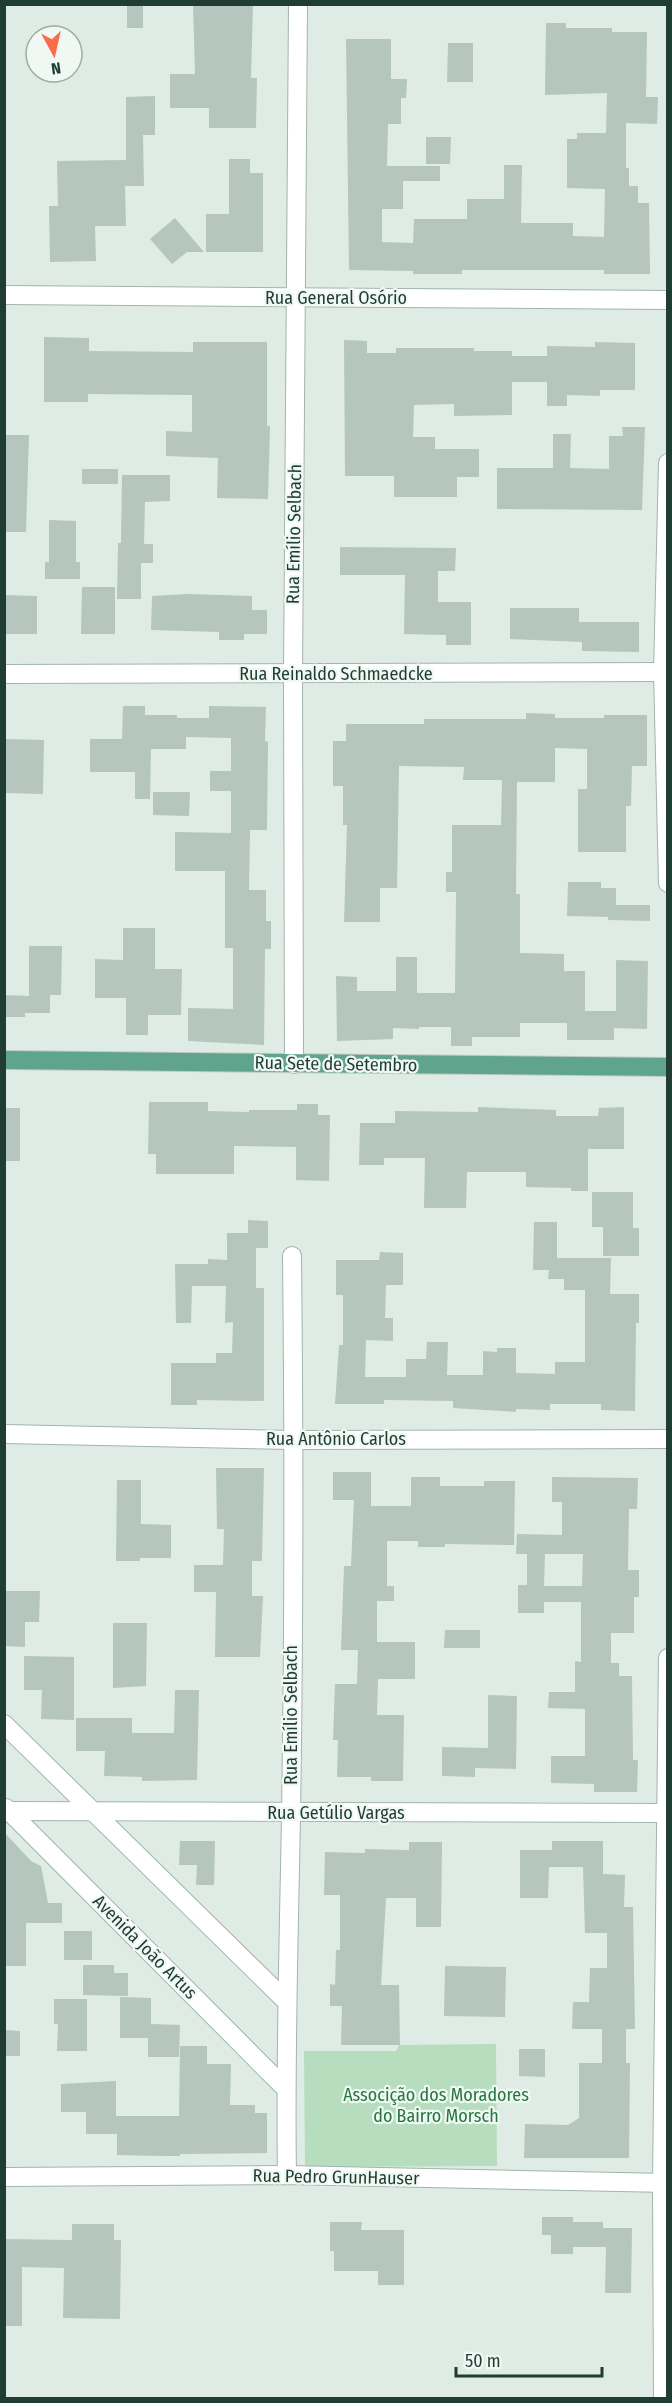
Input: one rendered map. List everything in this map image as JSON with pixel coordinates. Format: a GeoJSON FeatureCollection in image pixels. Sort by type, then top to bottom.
{"type":"FeatureCollection","features":[{"type":"Feature","properties":{"kind":"main road","name":"Rua Sete de Setembro"},"geometry":{"type":"LineString","coordinates":[[4,1060],[668,1067]]}},
{"type":"Feature","properties":{"kind":"street","name":"Rua Emílio Selbach"},"geometry":{"type":"LineString","coordinates":[[294,1064],[293,674],[298,4]]}},
{"type":"Feature","properties":{"kind":"street","name":"Rua General Osório"},"geometry":{"type":"LineString","coordinates":[[4,296],[668,300]]}},
{"type":"Feature","properties":{"kind":"street"},"geometry":{"type":"LineString","coordinates":[[668,463],[665,672],[668,883]]}},
{"type":"Feature","properties":{"kind":"street","name":"Rua Reinaldo Schmaedcke"},"geometry":{"type":"LineString","coordinates":[[4,674],[665,672]]}},
{"type":"Feature","properties":{"kind":"street","name":"Rua Emílio Selbach"},"geometry":{"type":"LineString","coordinates":[[287,2175],[285,2088],[291,1813],[294,1440],[292,1256]]}},
{"type":"Feature","properties":{"kind":"street","name":"Rua Antônio Carlos"},"geometry":{"type":"LineString","coordinates":[[4,1434],[294,1440],[668,1438]]}},
{"type":"Feature","properties":{"kind":"street"},"geometry":{"type":"LineString","coordinates":[[663,2398],[668,1658]]}},
{"type":"Feature","properties":{"kind":"street"},"geometry":{"type":"LineString","coordinates":[[4,1724],[287,2002]]}},
{"type":"Feature","properties":{"kind":"street","name":"Rua Getúlio Vargas"},"geometry":{"type":"LineString","coordinates":[[6,1809],[291,1813],[666,1813]]}},
{"type":"Feature","properties":{"kind":"street","name":"Avenida João Artus"},"geometry":{"type":"LineString","coordinates":[[6,1809],[285,2088]]}},
{"type":"Feature","properties":{"kind":"street","name":"Rua Pedro GrunHauser"},"geometry":{"type":"LineString","coordinates":[[4,2177],[287,2175],[665,2183]]}},
{"type":"Feature","properties":{"kind":"green space","name":"Associção dos Moradores do Bairro Morsch"},"geometry":{"type":"Polygon","coordinates":[[[496,2044],[497,2166],[305,2167],[304,2051],[396,2051],[399,2045],[496,2044]]]}},
{"type":"Feature","properties":{"kind":"building"},"geometry":{"type":"Polygon","coordinates":[[[127,4],[143,4],[143,28],[127,28],[127,4]]]}},
{"type":"Feature","properties":{"kind":"building"},"geometry":{"type":"Polygon","coordinates":[[[193,4],[253,4],[251,78],[257,78],[256,128],[209,128],[209,108],[170,108],[170,74],[195,74],[193,4]]]}},
{"type":"Feature","properties":{"kind":"building"},"geometry":{"type":"Polygon","coordinates":[[[546,23],[566,23],[566,28],[612,28],[612,32],[647,32],[646,97],[658,97],[657,124],[626,123],[626,168],[629,168],[629,186],[638,186],[638,203],[649,203],[650,274],[604,274],[604,270],[462,270],[462,274],[413,274],[413,271],[349,270],[346,39],[391,39],[391,79],[407,79],[406,98],[401,98],[401,124],[388,124],[387,166],[440,166],[440,181],[403,181],[403,209],[382,209],[382,242],[413,243],[414,219],[467,219],[467,199],[504,199],[504,165],[522,165],[521,223],[573,223],[573,236],[604,237],[605,189],[567,188],[567,139],[577,139],[577,133],[606,133],[607,93],[545,95],[546,23]]]}},
{"type":"Feature","properties":{"kind":"building"},"geometry":{"type":"Polygon","coordinates":[[[448,43],[473,43],[473,82],[447,82],[448,43]]]}},
{"type":"Feature","properties":{"kind":"building"},"geometry":{"type":"Polygon","coordinates":[[[155,96],[155,135],[143,135],[144,186],[125,186],[126,226],[95,226],[96,261],[50,262],[49,206],[58,206],[57,161],[126,160],[126,97],[155,96]]]}},
{"type":"Feature","properties":{"kind":"building"},"geometry":{"type":"Polygon","coordinates":[[[426,137],[451,137],[450,164],[426,164],[426,137]]]}},
{"type":"Feature","properties":{"kind":"building"},"geometry":{"type":"Polygon","coordinates":[[[229,159],[250,159],[250,173],[263,173],[263,252],[206,252],[206,214],[229,214],[229,159]]]}},
{"type":"Feature","properties":{"kind":"building"},"geometry":{"type":"Polygon","coordinates":[[[175,218],[204,252],[187,252],[172,264],[150,239],[175,218]]]}},
{"type":"Feature","properties":{"kind":"building"},"geometry":{"type":"Polygon","coordinates":[[[44,337],[89,338],[89,351],[193,352],[193,342],[267,342],[267,426],[270,426],[268,499],[217,498],[218,458],[166,456],[166,431],[192,432],[192,395],[88,394],[88,402],[44,402],[44,337]]]}},
{"type":"Feature","properties":{"kind":"building"},"geometry":{"type":"Polygon","coordinates":[[[344,340],[367,341],[367,353],[396,353],[396,348],[474,348],[474,351],[512,351],[512,356],[547,356],[547,346],[595,347],[595,342],[635,343],[635,390],[600,390],[600,396],[567,395],[567,406],[547,406],[547,382],[512,382],[512,415],[454,416],[454,404],[414,405],[413,437],[435,437],[435,449],[479,449],[479,477],[457,477],[457,497],[394,497],[394,476],[345,476],[344,340]]]}},
{"type":"Feature","properties":{"kind":"building"},"geometry":{"type":"Polygon","coordinates":[[[622,427],[645,427],[642,510],[497,509],[497,468],[553,468],[553,434],[571,434],[570,468],[609,469],[609,436],[623,436],[622,427]]]}},
{"type":"Feature","properties":{"kind":"building"},"geometry":{"type":"Polygon","coordinates":[[[4,435],[29,435],[26,532],[4,532],[4,435]]]}},
{"type":"Feature","properties":{"kind":"building"},"geometry":{"type":"Polygon","coordinates":[[[82,469],[118,469],[118,484],[82,484],[82,469]]]}},
{"type":"Feature","properties":{"kind":"building"},"geometry":{"type":"Polygon","coordinates":[[[122,475],[170,475],[170,501],[145,502],[144,544],[153,544],[153,563],[141,563],[141,599],[117,599],[122,475]]]}},
{"type":"Feature","properties":{"kind":"building"},"geometry":{"type":"Polygon","coordinates":[[[49,520],[76,521],[76,562],[80,562],[80,579],[45,579],[45,562],[49,562],[49,520]]]}},
{"type":"Feature","properties":{"kind":"building"},"geometry":{"type":"Polygon","coordinates":[[[340,547],[456,548],[455,571],[438,571],[438,602],[471,602],[471,645],[446,645],[446,635],[404,634],[405,575],[340,575],[340,547]]]}},
{"type":"Feature","properties":{"kind":"building"},"geometry":{"type":"Polygon","coordinates":[[[82,587],[115,587],[115,634],[81,634],[82,587]]]}},
{"type":"Feature","properties":{"kind":"building"},"geometry":{"type":"Polygon","coordinates":[[[188,594],[252,596],[252,610],[267,610],[267,634],[244,634],[244,640],[219,640],[219,632],[151,630],[152,596],[188,594]]]}},
{"type":"Feature","properties":{"kind":"building"},"geometry":{"type":"Polygon","coordinates":[[[4,595],[37,596],[37,634],[4,634],[4,595]]]}},
{"type":"Feature","properties":{"kind":"building"},"geometry":{"type":"Polygon","coordinates":[[[510,608],[579,608],[579,622],[639,622],[639,652],[582,651],[582,642],[510,639],[510,608]]]}},
{"type":"Feature","properties":{"kind":"building"},"geometry":{"type":"Polygon","coordinates":[[[123,706],[145,706],[145,715],[177,715],[177,718],[209,718],[209,706],[266,707],[267,830],[250,830],[249,890],[266,890],[266,921],[271,921],[271,949],[265,949],[264,1045],[188,1041],[188,1008],[233,1009],[233,948],[225,948],[225,871],[175,871],[175,832],[231,833],[231,791],[210,791],[210,771],[231,771],[231,738],[186,737],[186,749],[151,749],[150,799],[135,799],[135,772],[90,772],[90,739],[122,739],[123,706]]]}},
{"type":"Feature","properties":{"kind":"building"},"geometry":{"type":"Polygon","coordinates":[[[526,713],[555,714],[555,718],[647,715],[647,766],[632,766],[631,806],[626,806],[626,852],[578,852],[578,789],[587,789],[587,749],[555,748],[555,782],[517,782],[516,894],[520,894],[520,953],[564,954],[564,971],[585,971],[585,1011],[616,1011],[616,960],[648,961],[647,1029],[614,1028],[614,1040],[567,1040],[567,1023],[520,1023],[520,1037],[472,1037],[472,1046],[451,1046],[451,1027],[393,1028],[393,1039],[337,1041],[336,976],[357,977],[357,991],[396,991],[396,957],[417,957],[417,993],[455,993],[456,892],[446,892],[446,872],[452,872],[452,825],[501,825],[502,780],[463,780],[464,767],[399,766],[397,888],[380,888],[380,922],[344,922],[347,825],[343,825],[343,786],[333,786],[333,741],[346,741],[346,724],[424,724],[424,719],[526,719],[526,713]]]}},
{"type":"Feature","properties":{"kind":"building"},"geometry":{"type":"Polygon","coordinates":[[[4,739],[44,740],[43,794],[4,793],[4,739]]]}},
{"type":"Feature","properties":{"kind":"building"},"geometry":{"type":"Polygon","coordinates":[[[153,792],[190,792],[189,816],[153,815],[153,792]]]}},
{"type":"Feature","properties":{"kind":"building"},"geometry":{"type":"Polygon","coordinates":[[[568,882],[601,882],[601,888],[616,888],[616,905],[650,905],[650,921],[567,916],[568,882]]]}},
{"type":"Feature","properties":{"kind":"building"},"geometry":{"type":"Polygon","coordinates":[[[123,928],[155,928],[155,969],[182,969],[181,1015],[148,1015],[148,1035],[126,1035],[126,998],[95,998],[95,959],[123,960],[123,928]]]}},
{"type":"Feature","properties":{"kind":"building"},"geometry":{"type":"Polygon","coordinates":[[[29,946],[62,946],[61,995],[50,995],[50,1013],[25,1013],[25,1017],[4,1017],[4,995],[29,996],[29,946]]]}},
{"type":"Feature","properties":{"kind":"building"},"geometry":{"type":"Polygon","coordinates":[[[149,1102],[208,1102],[208,1111],[249,1112],[249,1110],[297,1110],[297,1104],[318,1104],[318,1115],[330,1115],[329,1181],[296,1180],[296,1147],[234,1146],[234,1174],[156,1174],[156,1154],[148,1154],[149,1102]]]}},
{"type":"Feature","properties":{"kind":"building"},"geometry":{"type":"Polygon","coordinates":[[[478,1107],[556,1110],[556,1116],[598,1116],[599,1108],[624,1107],[624,1149],[588,1149],[588,1191],[571,1191],[571,1188],[526,1187],[526,1172],[467,1172],[466,1208],[424,1208],[425,1158],[384,1158],[384,1165],[359,1165],[360,1123],[395,1123],[395,1111],[478,1112],[478,1107]]]}},
{"type":"Feature","properties":{"kind":"building"},"geometry":{"type":"Polygon","coordinates":[[[4,1108],[20,1108],[20,1161],[4,1161],[4,1108]]]}},
{"type":"Feature","properties":{"kind":"building"},"geometry":{"type":"Polygon","coordinates":[[[592,1192],[633,1192],[633,1228],[639,1228],[639,1256],[603,1256],[603,1227],[592,1227],[592,1192]]]}},
{"type":"Feature","properties":{"kind":"building"},"geometry":{"type":"Polygon","coordinates":[[[248,1220],[268,1221],[268,1248],[256,1248],[256,1288],[264,1288],[264,1401],[197,1400],[197,1405],[171,1405],[171,1363],[216,1363],[216,1353],[232,1353],[233,1322],[225,1323],[226,1286],[192,1286],[191,1323],[176,1323],[175,1264],[208,1264],[208,1259],[227,1260],[227,1233],[248,1233],[248,1220]]]}},
{"type":"Feature","properties":{"kind":"building"},"geometry":{"type":"Polygon","coordinates":[[[534,1222],[557,1222],[557,1258],[611,1258],[610,1294],[639,1294],[639,1323],[636,1323],[635,1411],[601,1410],[601,1404],[550,1404],[550,1410],[516,1409],[516,1412],[453,1408],[453,1401],[384,1400],[384,1404],[335,1404],[339,1345],[343,1345],[343,1295],[336,1295],[336,1260],[379,1260],[380,1252],[403,1253],[403,1285],[386,1285],[385,1318],[393,1318],[393,1341],[366,1340],[365,1377],[406,1377],[406,1359],[426,1359],[427,1342],[448,1342],[447,1375],[483,1375],[483,1351],[497,1352],[497,1348],[516,1348],[516,1373],[555,1374],[555,1362],[585,1362],[585,1290],[564,1290],[564,1279],[548,1279],[549,1270],[533,1270],[534,1222]]]}},
{"type":"Feature","properties":{"kind":"building"},"geometry":{"type":"Polygon","coordinates":[[[216,1468],[264,1468],[262,1561],[252,1561],[252,1596],[263,1596],[260,1657],[215,1657],[216,1592],[194,1592],[194,1565],[223,1565],[224,1529],[217,1529],[216,1468]]]}},
{"type":"Feature","properties":{"kind":"building"},"geometry":{"type":"Polygon","coordinates":[[[333,1472],[371,1472],[371,1506],[411,1506],[411,1477],[440,1477],[440,1486],[484,1486],[484,1481],[515,1481],[514,1545],[445,1544],[445,1547],[418,1547],[418,1541],[387,1541],[387,1586],[394,1586],[394,1601],[377,1601],[377,1642],[415,1642],[415,1679],[378,1679],[377,1715],[404,1715],[403,1781],[371,1781],[371,1777],[337,1777],[338,1740],[333,1740],[335,1684],[357,1684],[358,1650],[341,1650],[344,1566],[351,1566],[354,1500],[333,1500],[333,1472]]]}},
{"type":"Feature","properties":{"kind":"building"},"geometry":{"type":"Polygon","coordinates":[[[552,1477],[638,1478],[637,1509],[629,1509],[628,1570],[639,1570],[639,1597],[634,1597],[634,1633],[611,1633],[611,1663],[619,1663],[619,1676],[632,1676],[633,1760],[638,1760],[637,1792],[594,1792],[594,1784],[551,1783],[551,1756],[585,1756],[585,1709],[548,1708],[549,1692],[575,1692],[575,1661],[581,1662],[581,1602],[544,1602],[544,1613],[518,1613],[518,1585],[527,1585],[527,1554],[516,1554],[517,1534],[562,1535],[562,1502],[552,1502],[552,1477]],[[545,1554],[544,1586],[582,1586],[583,1554],[545,1554]]]}},
{"type":"Feature","properties":{"kind":"building"},"geometry":{"type":"Polygon","coordinates":[[[117,1480],[141,1480],[141,1524],[171,1525],[171,1558],[116,1561],[117,1480]]]}},
{"type":"Feature","properties":{"kind":"building"},"geometry":{"type":"Polygon","coordinates":[[[4,1591],[40,1591],[39,1622],[25,1622],[25,1647],[4,1646],[4,1591]]]}},
{"type":"Feature","properties":{"kind":"building"},"geometry":{"type":"Polygon","coordinates":[[[113,1623],[147,1623],[146,1686],[113,1688],[113,1623]]]}},
{"type":"Feature","properties":{"kind":"building"},"geometry":{"type":"Polygon","coordinates":[[[445,1630],[480,1630],[480,1648],[444,1648],[445,1630]]]}},
{"type":"Feature","properties":{"kind":"building"},"geometry":{"type":"Polygon","coordinates":[[[24,1656],[74,1657],[74,1720],[41,1719],[42,1690],[24,1690],[24,1656]]]}},
{"type":"Feature","properties":{"kind":"building"},"geometry":{"type":"Polygon","coordinates":[[[175,1690],[199,1690],[197,1780],[142,1781],[142,1777],[104,1776],[105,1751],[76,1751],[76,1718],[132,1718],[132,1733],[174,1733],[175,1690]]]}},
{"type":"Feature","properties":{"kind":"building"},"geometry":{"type":"Polygon","coordinates":[[[488,1695],[517,1696],[516,1769],[475,1768],[475,1777],[442,1776],[442,1747],[488,1748],[488,1695]]]}},
{"type":"Feature","properties":{"kind":"building"},"geometry":{"type":"Polygon","coordinates":[[[4,1832],[31,1861],[41,1866],[48,1903],[62,1903],[62,1923],[26,1923],[26,1966],[4,1966],[4,1832]]]}},
{"type":"Feature","properties":{"kind":"building"},"geometry":{"type":"Polygon","coordinates":[[[180,1841],[215,1841],[214,1885],[196,1885],[197,1865],[179,1865],[180,1841]]]}},
{"type":"Feature","properties":{"kind":"building"},"geometry":{"type":"Polygon","coordinates":[[[552,1841],[603,1841],[603,1874],[625,1875],[624,1907],[633,1907],[635,2029],[626,2029],[626,2063],[630,2063],[629,2158],[524,2158],[525,2124],[568,2125],[579,2118],[579,2063],[602,2063],[602,2029],[572,2029],[573,2002],[589,2002],[590,1968],[607,1968],[607,1933],[585,1933],[583,1867],[549,1867],[548,1898],[520,1898],[520,1850],[552,1850],[552,1841]]]}},
{"type":"Feature","properties":{"kind":"building"},"geometry":{"type":"Polygon","coordinates":[[[409,1842],[442,1842],[441,1927],[416,1927],[416,1898],[386,1898],[381,1985],[399,1985],[400,2045],[341,2045],[342,2006],[330,2006],[330,1984],[335,1985],[336,1950],[340,1950],[340,1895],[324,1895],[325,1852],[365,1853],[365,1849],[409,1850],[409,1842]]]}},
{"type":"Feature","properties":{"kind":"building"},"geometry":{"type":"Polygon","coordinates":[[[64,1931],[92,1931],[92,1960],[64,1960],[64,1931]]]}},
{"type":"Feature","properties":{"kind":"building"},"geometry":{"type":"Polygon","coordinates":[[[83,1965],[114,1965],[114,1973],[128,1973],[128,1996],[83,1995],[83,1965]]]}},
{"type":"Feature","properties":{"kind":"building"},"geometry":{"type":"Polygon","coordinates":[[[445,1966],[506,1967],[505,2017],[444,2016],[445,1966]]]}},
{"type":"Feature","properties":{"kind":"building"},"geometry":{"type":"Polygon","coordinates":[[[120,1997],[151,1998],[151,2024],[180,2025],[179,2057],[148,2057],[148,2038],[120,2038],[120,1997]]]}},
{"type":"Feature","properties":{"kind":"building"},"geometry":{"type":"Polygon","coordinates":[[[54,1999],[87,1999],[87,2051],[57,2051],[58,2024],[54,2024],[54,1999]]]}},
{"type":"Feature","properties":{"kind":"building"},"geometry":{"type":"Polygon","coordinates":[[[4,2030],[20,2031],[20,2056],[4,2056],[4,2030]]]}},
{"type":"Feature","properties":{"kind":"building"},"geometry":{"type":"Polygon","coordinates":[[[180,2046],[207,2046],[207,2064],[231,2064],[230,2105],[255,2105],[255,2113],[267,2113],[267,2153],[180,2154],[180,2156],[117,2155],[117,2134],[86,2134],[86,2112],[61,2112],[61,2084],[116,2081],[116,2116],[179,2116],[180,2046]]]}},
{"type":"Feature","properties":{"kind":"building"},"geometry":{"type":"Polygon","coordinates":[[[519,2049],[545,2049],[545,2077],[519,2076],[519,2049]]]}},
{"type":"Feature","properties":{"kind":"building"},"geometry":{"type":"Polygon","coordinates":[[[542,2217],[573,2217],[573,2222],[603,2222],[603,2228],[632,2228],[631,2293],[605,2293],[606,2247],[573,2247],[573,2254],[551,2254],[551,2235],[542,2235],[542,2217]]]}},
{"type":"Feature","properties":{"kind":"building"},"geometry":{"type":"Polygon","coordinates":[[[330,2222],[362,2222],[361,2230],[404,2230],[404,2285],[378,2285],[378,2271],[334,2271],[334,2251],[330,2251],[330,2222]]]}},
{"type":"Feature","properties":{"kind":"building"},"geometry":{"type":"Polygon","coordinates":[[[72,2224],[114,2224],[114,2240],[121,2240],[120,2319],[63,2318],[64,2268],[22,2267],[22,2326],[4,2326],[4,2239],[72,2240],[72,2224]]]}}]}
